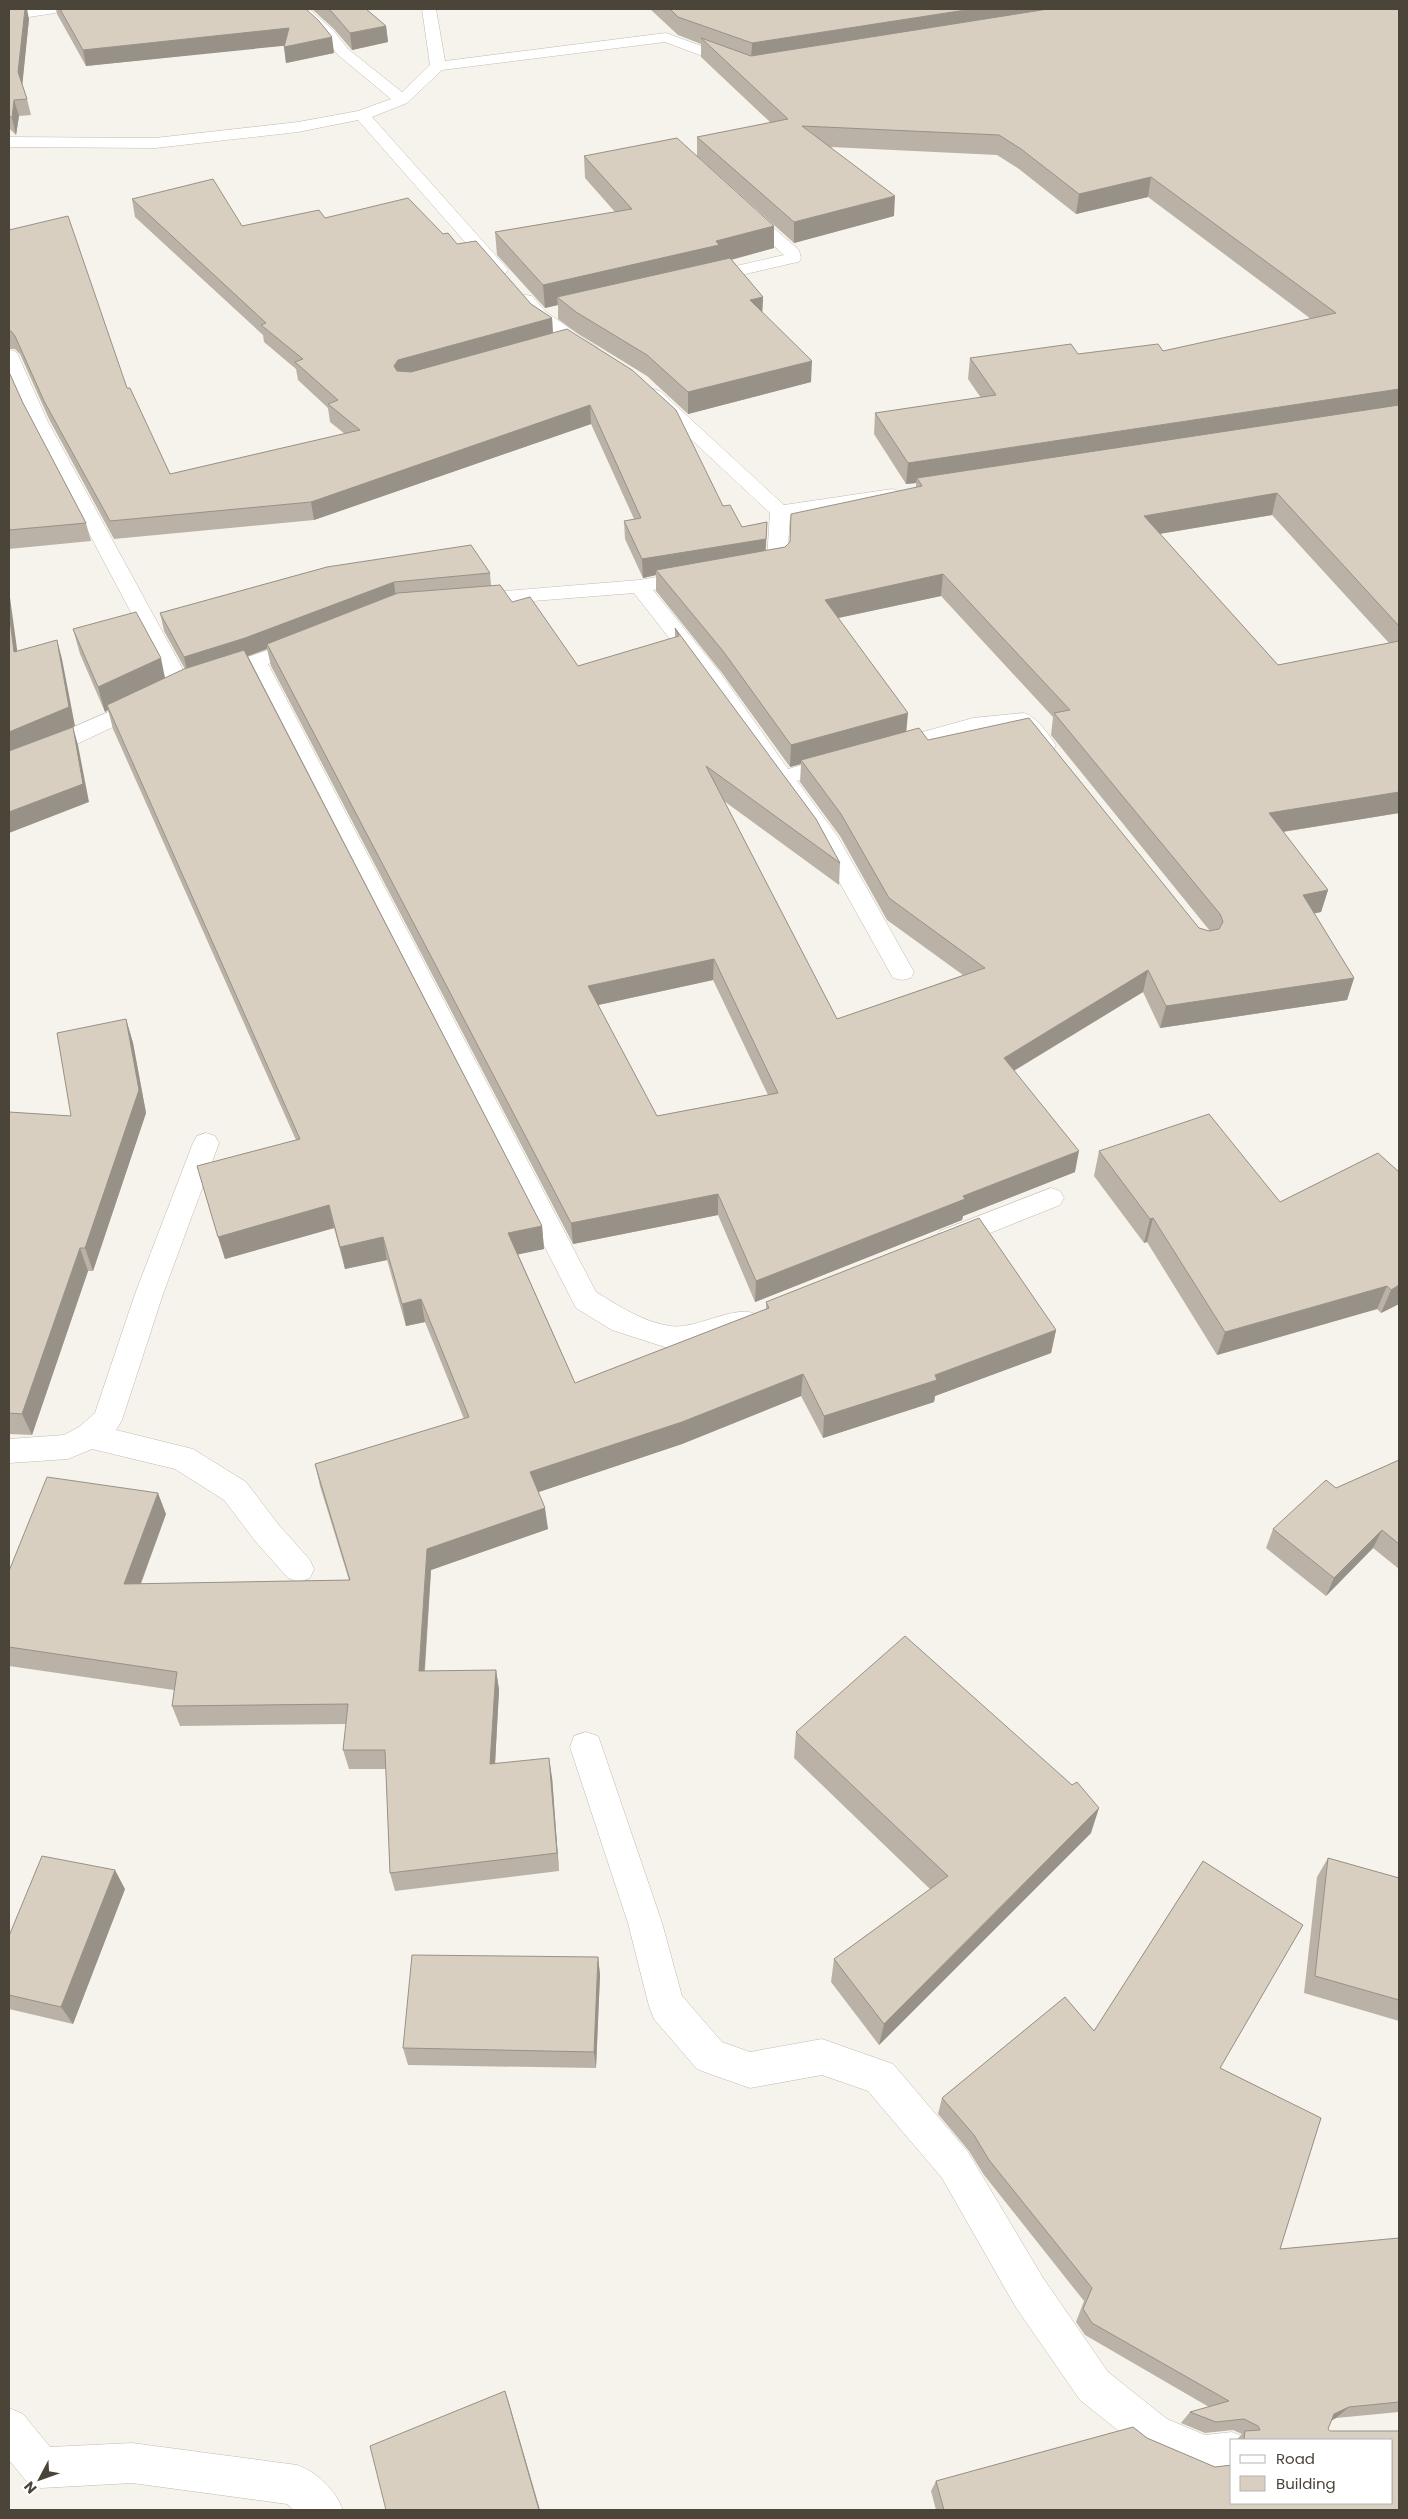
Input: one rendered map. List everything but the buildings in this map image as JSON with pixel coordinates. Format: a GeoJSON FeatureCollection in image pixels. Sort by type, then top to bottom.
{"type":"FeatureCollection","features":[{"type":"Feature","properties":{"kind":"street"},"geometry":{"type":"LineString","coordinates":[[9,16],[55,9]]}},
{"type":"Feature","properties":{"kind":"street"},"geometry":{"type":"LineString","coordinates":[[301,9],[328,32],[343,52],[402,100]]}},
{"type":"Feature","properties":{"kind":"street"},"geometry":{"type":"LineString","coordinates":[[429,9],[433,25],[434,56],[438,66]]}},
{"type":"Feature","properties":{"kind":"street"},"geometry":{"type":"LineString","coordinates":[[9,142],[155,143],[298,127],[362,115],[402,100],[438,66],[666,38],[750,69]]}},
{"type":"Feature","properties":{"kind":"street"},"geometry":{"type":"LineString","coordinates":[[362,115],[540,316],[570,339],[609,363]]}},
{"type":"Feature","properties":{"kind":"street"},"geometry":{"type":"LineString","coordinates":[[685,283],[793,258],[793,254],[736,203]]}},
{"type":"Feature","properties":{"kind":"street"},"geometry":{"type":"LineString","coordinates":[[540,316],[559,311]]}},
{"type":"Feature","properties":{"kind":"street"},"geometry":{"type":"LineString","coordinates":[[551,344],[570,339]]}},
{"type":"Feature","properties":{"kind":"street"},"geometry":{"type":"LineString","coordinates":[[9,355],[38,420],[181,686]]}},
{"type":"Feature","properties":{"kind":"street"},"geometry":{"type":"LineString","coordinates":[[640,382],[780,512]]}},
{"type":"Feature","properties":{"kind":"street"},"geometry":{"type":"LineString","coordinates":[[780,512],[913,492]]}},
{"type":"Feature","properties":{"kind":"street"},"geometry":{"type":"LineString","coordinates":[[454,602],[639,586],[777,563],[780,512]]}},
{"type":"Feature","properties":{"kind":"street"},"geometry":{"type":"LineString","coordinates":[[639,586],[713,679],[826,837],[902,972]]}},
{"type":"Feature","properties":{"kind":"street"},"geometry":{"type":"LineString","coordinates":[[9,763],[69,740],[181,686],[256,662],[324,637]]}},
{"type":"Feature","properties":{"kind":"street"},"geometry":{"type":"LineString","coordinates":[[256,662],[586,1300],[622,1322],[670,1338],[722,1329],[768,1311]]}},
{"type":"Feature","properties":{"kind":"street"},"geometry":{"type":"LineString","coordinates":[[784,777],[973,725],[1024,720],[1055,758]]}},
{"type":"Feature","properties":{"kind":"street"},"geometry":{"type":"LineString","coordinates":[[9,1451],[68,1446],[89,1436],[107,1420],[149,1294],[206,1143]]}},
{"type":"Feature","properties":{"kind":"street"},"geometry":{"type":"LineString","coordinates":[[932,1246],[1051,1198]]}},
{"type":"Feature","properties":{"kind":"street"},"geometry":{"type":"LineString","coordinates":[[89,1436],[183,1458],[235,1492],[267,1533],[299,1569]]}},
{"type":"Feature","properties":{"kind":"street"},"geometry":{"type":"LineString","coordinates":[[586,1747],[645,1923],[667,2006],[710,2056],[750,2070],[822,2057],[880,2077],[955,2165],[1029,2292],[1094,2386],[1153,2433],[1205,2455],[1230,2452]]}},
{"type":"Feature","properties":{"kind":"street"},"geometry":{"type":"LineString","coordinates":[[9,2428],[41,2468],[132,2462],[297,2485],[323,2510]]}}]}
